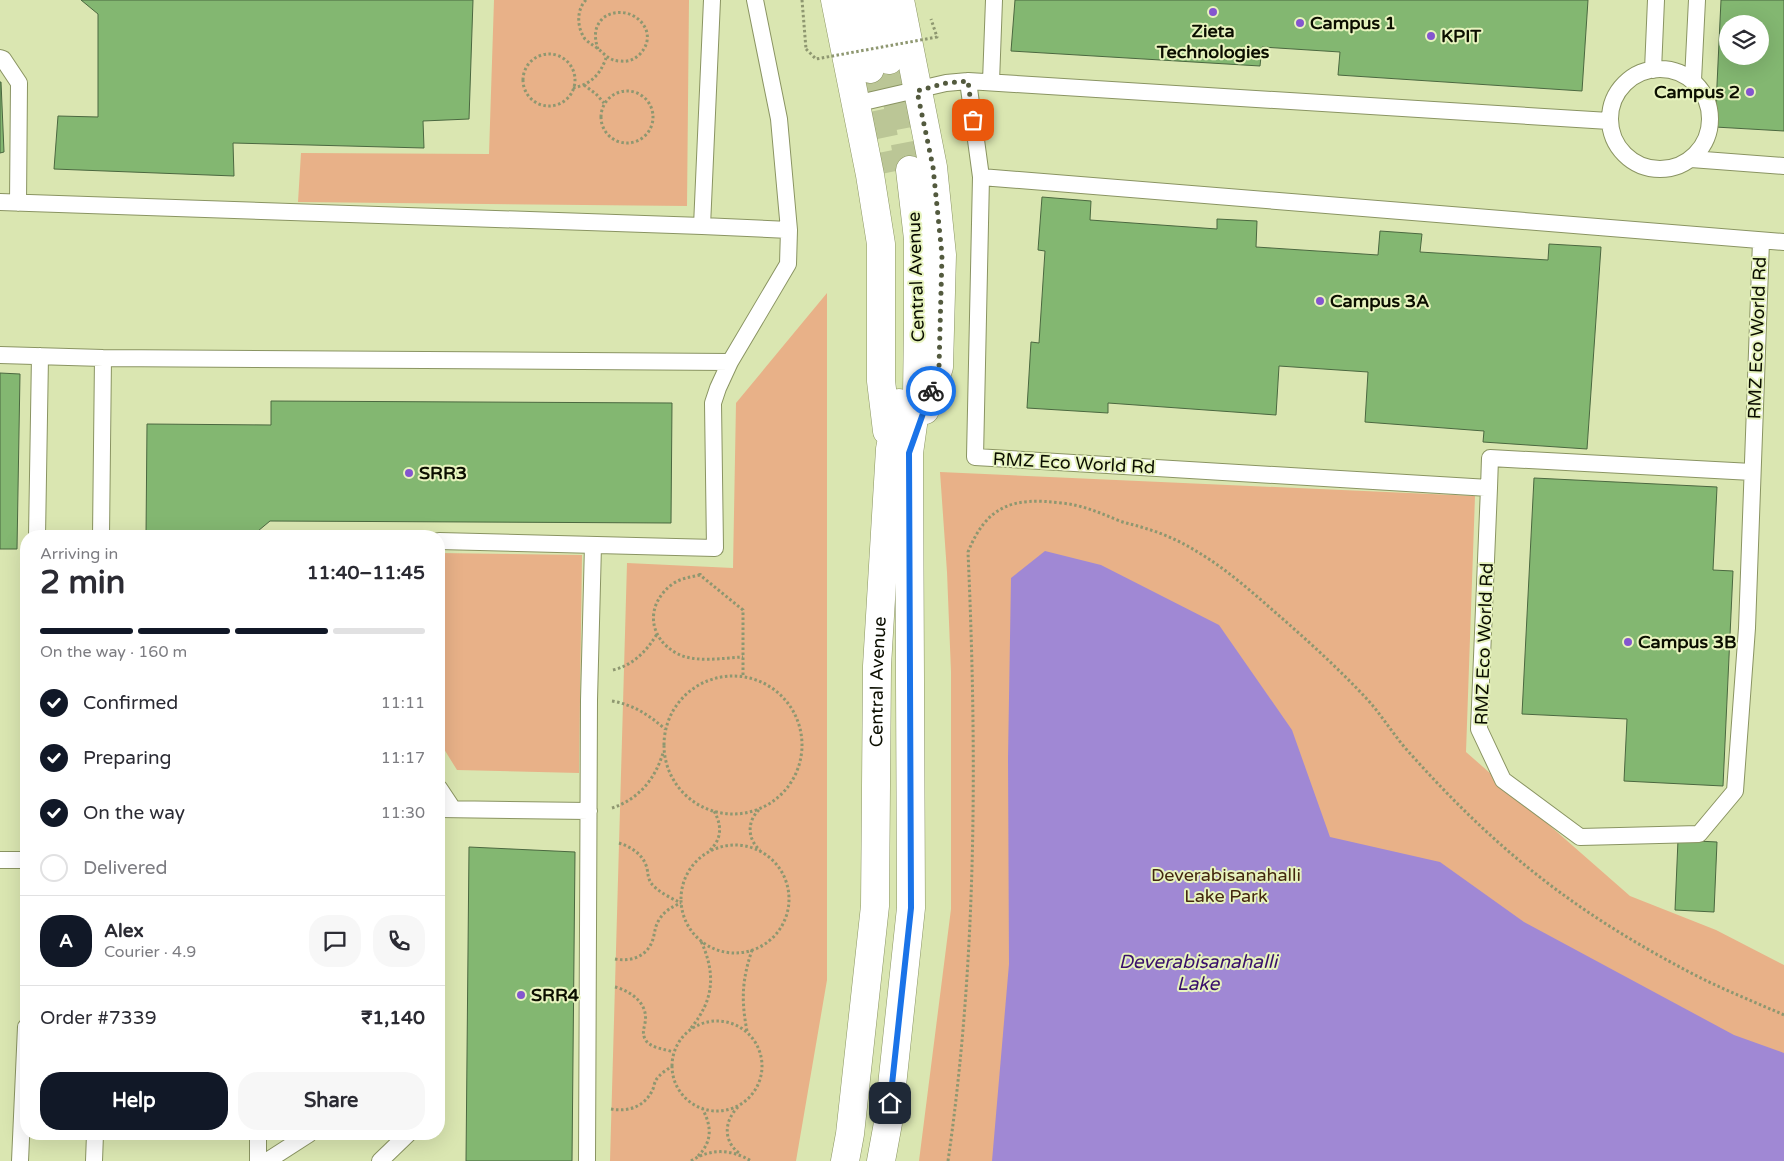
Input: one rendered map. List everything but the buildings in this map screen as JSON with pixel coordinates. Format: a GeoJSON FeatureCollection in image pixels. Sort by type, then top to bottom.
{"type":"FeatureCollection","features":[{"type":"Feature","properties":{"kind":"street"},"geometry":{"type":"LineString","coordinates":[[834,0],[881,244],[881,381],[899,451]]}},
{"type":"Feature","properties":{"kind":"street"},"geometry":{"type":"LineString","coordinates":[[858,0],[879,65],[877,0]]}},
{"type":"Feature","properties":{"kind":"street"},"geometry":{"type":"LineString","coordinates":[[899,451],[920,426],[939,367],[942,255],[933,167],[900,0]]}},
{"type":"Feature","properties":{"kind":"street","name":"Central Avenue"},"geometry":{"type":"LineString","coordinates":[[845,1161],[850,1134],[875,906],[877,666],[899,451],[917,396],[918,238],[900,171]]}},
{"type":"Feature","properties":{"kind":"street","name":"Central Avenue"},"geometry":{"type":"LineString","coordinates":[[881,1161],[888,1123],[911,908],[899,451]]}},
{"type":"Feature","properties":{"kind":"lane"},"geometry":{"type":"LineString","coordinates":[[702,226],[712,0]]}},
{"type":"Feature","properties":{"kind":"lane"},"geometry":{"type":"LineString","coordinates":[[445,541],[715,548],[713,403],[730,362],[788,264],[789,230],[779,119],[755,0]]}},
{"type":"Feature","properties":{"kind":"lane"},"geometry":{"type":"LineString","coordinates":[[992,82],[994,0]]}},
{"type":"Feature","properties":{"kind":"lane"},"geometry":{"type":"LineString","coordinates":[[1654,70],[1656,0]]}},
{"type":"Feature","properties":{"kind":"lane"},"geometry":{"type":"LineString","coordinates":[[1692,80],[1697,0]]}},
{"type":"Feature","properties":{"kind":"lane"},"geometry":{"type":"LineString","coordinates":[[0,58],[19,83],[18,203]]}},
{"type":"Feature","properties":{"kind":"lane"},"geometry":{"type":"LineString","coordinates":[[1664,69],[1679,72],[1692,80],[1703,92],[1709,106],[1711,121],[1708,137],[1701,150],[1678,167],[1664,170],[1650,169],[1637,164],[1625,156],[1616,145],[1609,121],[1617,92],[1637,74],[1654,70],[1664,69]]}},
{"type":"Feature","properties":{"kind":"lane"},"geometry":{"type":"LineString","coordinates":[[855,104],[946,83],[968,81],[1609,121]]}},
{"type":"Feature","properties":{"kind":"lane","name":"RMZ Eco World Rd"},"geometry":{"type":"LineString","coordinates":[[968,81],[981,177],[975,457],[1489,488]]}},
{"type":"Feature","properties":{"kind":"lane"},"geometry":{"type":"LineString","coordinates":[[1691,159],[1784,166]]}},
{"type":"Feature","properties":{"kind":"lane"},"geometry":{"type":"LineString","coordinates":[[981,177],[1784,242]]}},
{"type":"Feature","properties":{"kind":"lane"},"geometry":{"type":"LineString","coordinates":[[0,202],[789,230]]}},
{"type":"Feature","properties":{"kind":"lane","name":"RMZ Eco World Rd"},"geometry":{"type":"LineString","coordinates":[[1752,472],[1490,458],[1479,729],[1503,780],[1580,837],[1699,834],[1735,791],[1747,628],[1761,241]]}},
{"type":"Feature","properties":{"kind":"lane"},"geometry":{"type":"LineString","coordinates":[[0,355],[103,358],[730,362]]}},
{"type":"Feature","properties":{"kind":"lane"},"geometry":{"type":"LineString","coordinates":[[37,530],[40,356]]}},
{"type":"Feature","properties":{"kind":"lane"},"geometry":{"type":"LineString","coordinates":[[101,530],[103,358]]}},
{"type":"Feature","properties":{"kind":"lane"},"geometry":{"type":"LineString","coordinates":[[587,1161],[590,672],[593,545]]}},
{"type":"Feature","properties":{"kind":"lane"},"geometry":{"type":"LineString","coordinates":[[446,809],[589,812]]}},
{"type":"Feature","properties":{"kind":"lane"},"geometry":{"type":"LineString","coordinates":[[0,860],[20,860]]}},
{"type":"Feature","properties":{"kind":"lane"},"geometry":{"type":"LineString","coordinates":[[20,1161],[21,1140]]}},
{"type":"Feature","properties":{"kind":"lane"},"geometry":{"type":"LineString","coordinates":[[94,1161],[95,1140]]}},
{"type":"Feature","properties":{"kind":"lane"},"geometry":{"type":"LineString","coordinates":[[258,1140],[258,1161]]}},
{"type":"Feature","properties":{"kind":"lane"},"geometry":{"type":"LineString","coordinates":[[267,1161],[300,1140]]}},
{"type":"Feature","properties":{"kind":"lane"},"geometry":{"type":"LineString","coordinates":[[380,1161],[402,1140]]}},
{"type":"Feature","properties":{"kind":"path"},"geometry":{"type":"LineString","coordinates":[[586,0],[580,12],[579,22],[581,30],[585,38],[606,58],[616,62],[628,62],[645,48],[648,38],[646,28],[641,19],[633,13],[623,10],[613,11],[605,16],[595,31],[595,41],[598,49]]}},
{"type":"Feature","properties":{"kind":"path"},"geometry":{"type":"LineString","coordinates":[[802,0],[806,49],[816,60],[937,37],[932,19]]}},
{"type":"Feature","properties":{"kind":"path"},"geometry":{"type":"LineString","coordinates":[[541,55],[560,56],[568,63],[573,72],[575,82],[573,88],[565,101],[554,106],[544,106],[533,101],[526,93],[523,84],[526,66],[541,55]]}},
{"type":"Feature","properties":{"kind":"path"},"geometry":{"type":"LineString","coordinates":[[573,88],[584,85],[594,79],[602,69],[606,58]]}},
{"type":"Feature","properties":{"kind":"path"},"geometry":{"type":"LineString","coordinates":[[584,85],[604,103]]}},
{"type":"Feature","properties":{"kind":"path"},"geometry":{"type":"LineString","coordinates":[[628,90],[638,93],[647,99],[652,109],[653,119],[650,129],[643,138],[632,142],[622,142],[612,138],[604,130],[601,121],[604,103],[610,96],[619,92],[628,90]]}},
{"type":"Feature","properties":{"kind":"path"},"geometry":{"type":"LineString","coordinates":[[948,1161],[956,1109],[964,1031],[973,839],[974,715],[968,552],[974,537],[984,524],[1006,507],[1018,502],[1045,501],[1070,504],[1097,511],[1122,522],[1169,536],[1194,549],[1218,565],[1302,636],[1335,667],[1367,699],[1405,747],[1446,793],[1536,875],[1588,912],[1642,946],[1698,977],[1784,1016]]}},
{"type":"Feature","properties":{"kind":"path"},"geometry":{"type":"LineString","coordinates":[[699,547],[700,575]]}},
{"type":"Feature","properties":{"kind":"path"},"geometry":{"type":"LineString","coordinates":[[743,657],[690,658],[670,648],[657,634],[653,625],[654,612],[666,590],[676,582],[687,577],[700,575],[743,610],[743,657],[743,677]]}},
{"type":"Feature","properties":{"kind":"path"},"geometry":{"type":"LineString","coordinates":[[590,672],[605,672],[620,668],[634,661],[651,644],[657,634]]}},
{"type":"Feature","properties":{"kind":"path"},"geometry":{"type":"LineString","coordinates":[[589,812],[621,805],[645,788],[660,765],[664,752],[668,718],[689,691],[704,682],[720,677],[743,677],[769,686],[782,696],[792,710],[799,725],[802,741],[801,758],[796,774],[787,788],[775,800],[755,814],[750,828],[751,838],[755,846],[773,861],[782,872],[787,884],[788,911],[783,924],[765,944],[739,953],[712,948],[701,941],[691,931],[684,918],[681,903],[682,888],[687,874],[696,862],[715,845],[719,836],[720,826],[714,812]]}},
{"type":"Feature","properties":{"kind":"path"},"geometry":{"type":"LineString","coordinates":[[590,700],[622,702],[637,708],[666,730]]}},
{"type":"Feature","properties":{"kind":"path"},"geometry":{"type":"LineString","coordinates":[[664,752],[668,769],[675,784],[699,806],[714,812],[730,814],[762,808]]}},
{"type":"Feature","properties":{"kind":"path"},"geometry":{"type":"LineString","coordinates":[[619,843],[630,847],[644,861],[648,877],[656,889],[681,903]]}},
{"type":"Feature","properties":{"kind":"path"},"geometry":{"type":"LineString","coordinates":[[708,852],[722,847],[737,845],[750,847],[763,853]]}},
{"type":"Feature","properties":{"kind":"path"},"geometry":{"type":"LineString","coordinates":[[615,959],[625,961],[635,959],[643,954],[650,947],[658,922],[663,915],[681,903]]}},
{"type":"Feature","properties":{"kind":"path"},"geometry":{"type":"LineString","coordinates":[[701,941],[709,963],[711,987],[708,1002],[701,1016],[680,1039],[673,1052],[671,1067],[673,1081],[681,1094],[690,1103],[702,1109],[715,1112],[741,1105]]}},
{"type":"Feature","properties":{"kind":"path"},"geometry":{"type":"LineString","coordinates":[[747,1031],[743,1009],[743,986],[752,950]]}},
{"type":"Feature","properties":{"kind":"path"},"geometry":{"type":"LineString","coordinates":[[615,987],[631,993],[642,1006],[645,1014],[643,1032],[645,1040],[652,1045],[673,1052]]}},
{"type":"Feature","properties":{"kind":"path"},"geometry":{"type":"LineString","coordinates":[[691,1028],[705,1022],[720,1020],[734,1024],[747,1031],[756,1042],[762,1056],[763,1071],[759,1084],[752,1097],[733,1112],[728,1121],[727,1132],[729,1141],[734,1149],[751,1161]]}},
{"type":"Feature","properties":{"kind":"path"},"geometry":{"type":"LineString","coordinates":[[612,1109],[622,1111],[642,1104],[648,1098],[656,1080],[671,1067]]}},
{"type":"Feature","properties":{"kind":"path"},"geometry":{"type":"LineString","coordinates":[[698,1157],[705,1149],[710,1130],[708,1119],[702,1109]]}},
{"type":"Feature","properties":{"kind":"path"},"geometry":{"type":"LineString","coordinates":[[691,1161],[712,1152],[727,1151],[741,1155]]}},
{"type":"Feature","properties":{"kind":"green space"},"geometry":{"type":"Polygon","coordinates":[[[494,0],[689,0],[687,206],[298,202],[301,153],[489,154],[494,0]]]}},
{"type":"Feature","properties":{"kind":"green space"},"geometry":{"type":"Polygon","coordinates":[[[827,293],[827,980],[796,1161],[610,1161],[627,563],[733,568],[736,403],[827,293]]]}},
{"type":"Feature","properties":{"kind":"green space","name":"Deverabisanahalli Lake"},"geometry":{"type":"Polygon","coordinates":[[[940,472],[1475,496],[1466,752],[1630,896],[1716,930],[1784,965],[1784,1161],[919,1161],[951,909],[951,672],[940,472]]]}},
{"type":"Feature","properties":{"kind":"green space"},"geometry":{"type":"Polygon","coordinates":[[[445,553],[582,555],[579,773],[457,770],[445,751],[445,553]]]}},
{"type":"Feature","properties":{"kind":"water","name":"Deverabisanahalli Lake"},"geometry":{"type":"Polygon","coordinates":[[[1045,551],[1101,565],[1219,625],[1292,730],[1330,837],[1440,862],[1524,922],[1734,1035],[1784,1053],[1784,1161],[992,1161],[1009,964],[1008,758],[1011,578],[1045,551]]]}},
{"type":"Feature","properties":{"kind":"tunnel"},"geometry":{"type":"LineString","coordinates":[[889,60],[910,170]]}},
{"type":"Feature","properties":{"kind":"tunnel"},"geometry":{"type":"LineString","coordinates":[[870,69],[891,172]]}},
{"type":"Feature","properties":{"kind":"way so far"},"geometry":{"type":"LineString","coordinates":[[931,391],[939,367],[942,255],[933,167],[917,91],[946,83],[968,81],[973,120]]}},
{"type":"Feature","properties":{"kind":"place","name":"Zieta Technologies"},"geometry":{"type":"Point","coordinates":[1213,12]}},
{"type":"Feature","properties":{"kind":"place","name":"Campus 1"},"geometry":{"type":"Point","coordinates":[1300,23]}},
{"type":"Feature","properties":{"kind":"place","name":"KPIT"},"geometry":{"type":"Point","coordinates":[1431,36]}},
{"type":"Feature","properties":{"kind":"place","name":"Campus 2"},"geometry":{"type":"Point","coordinates":[1750,92]}},
{"type":"Feature","properties":{"kind":"place","name":"Campus 3A"},"geometry":{"type":"Point","coordinates":[1320,301]}},
{"type":"Feature","properties":{"kind":"place","name":"SRR3"},"geometry":{"type":"Point","coordinates":[409,473]}},
{"type":"Feature","properties":{"kind":"place","name":"Campus 3B"},"geometry":{"type":"Point","coordinates":[1628,642]}},
{"type":"Feature","properties":{"kind":"place","name":"SRR4"},"geometry":{"type":"Point","coordinates":[521,995]}},
{"type":"Feature","properties":{"kind":"route"},"geometry":{"type":"LineString","coordinates":[[890,1103],[911,908],[909,453],[931,391]]}},
{"type":"Feature","properties":{"kind":"park label","name":"Deverabisanahalli Lake Park"},"geometry":{"type":"Point","coordinates":[1226,885]}}]}
